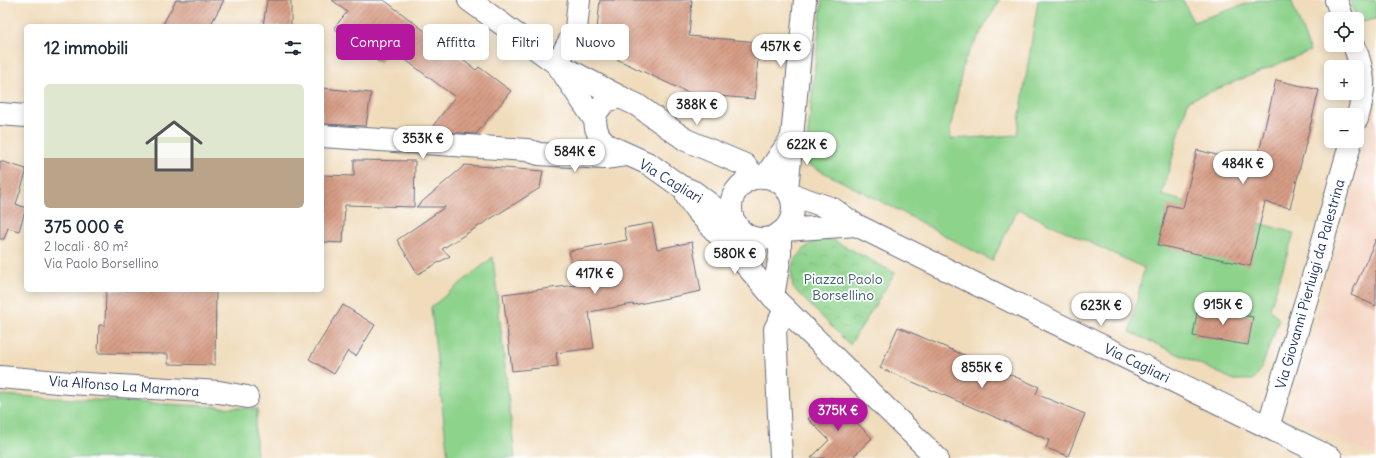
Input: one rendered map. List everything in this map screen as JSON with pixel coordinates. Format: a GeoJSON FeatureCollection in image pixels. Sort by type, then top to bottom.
{"type":"FeatureCollection","features":[{"type":"Feature","properties":{"kind":"street","name":"Via Cagliari"},"geometry":{"type":"LineString","coordinates":[[469,0],[557,64],[620,98],[637,105],[686,140],[745,165],[760,177]]}},
{"type":"Feature","properties":{"kind":"street"},"geometry":{"type":"LineString","coordinates":[[557,64],[576,29],[579,0]]}},
{"type":"Feature","properties":{"kind":"street"},"geometry":{"type":"LineString","coordinates":[[788,192],[791,139],[805,0]]}},
{"type":"Feature","properties":{"kind":"street"},"geometry":{"type":"LineString","coordinates":[[1336,0],[1340,12]]}},
{"type":"Feature","properties":{"kind":"street"},"geometry":{"type":"LineString","coordinates":[[1356,52],[1364,80],[1360,108]]}},
{"type":"Feature","properties":{"kind":"street","name":"Via Cagliari"},"geometry":{"type":"LineString","coordinates":[[557,64],[595,120],[600,136],[607,145],[626,155],[649,164],[680,186],[694,192],[738,227]]}},
{"type":"Feature","properties":{"kind":"street"},"geometry":{"type":"LineString","coordinates":[[595,120],[596,113],[605,101],[620,98]]}},
{"type":"Feature","properties":{"kind":"street"},"geometry":{"type":"LineString","coordinates":[[0,114],[24,116]]}},
{"type":"Feature","properties":{"kind":"street"},"geometry":{"type":"LineString","coordinates":[[324,136],[527,150],[539,154],[604,158],[626,155]]}},
{"type":"Feature","properties":{"kind":"street"},"geometry":{"type":"LineString","coordinates":[[752,272],[738,227],[732,215],[734,196],[739,187],[760,177],[791,139]]}},
{"type":"Feature","properties":{"kind":"street","name":"Via Giovanni Pierluigi da Palestrina"},"geometry":{"type":"LineString","coordinates":[[1268,427],[1311,284],[1349,148]]}},
{"type":"Feature","properties":{"kind":"street"},"geometry":{"type":"LineString","coordinates":[[738,227],[748,236],[757,239],[766,239],[775,237],[789,224],[793,214],[793,204],[788,192],[784,186],[776,180],[760,177]]}},
{"type":"Feature","properties":{"kind":"street"},"geometry":{"type":"LineString","coordinates":[[680,186],[697,211],[779,303],[937,458]]}},
{"type":"Feature","properties":{"kind":"street","name":"Via Cagliari"},"geometry":{"type":"LineString","coordinates":[[788,192],[833,209],[856,225],[1331,458]]}},
{"type":"Feature","properties":{"kind":"street"},"geometry":{"type":"LineString","coordinates":[[782,232],[856,225]]}},
{"type":"Feature","properties":{"kind":"street"},"geometry":{"type":"LineString","coordinates":[[781,458],[775,329],[779,303],[782,232]]}},
{"type":"Feature","properties":{"kind":"street","name":"Via Alfonso La Marmora"},"geometry":{"type":"LineString","coordinates":[[0,377],[219,392],[247,397]]}},
{"type":"Feature","properties":{"kind":"shaded area"},"geometry":{"type":"Polygon","coordinates":[[[1374,111],[1376,111],[1376,457],[1289,414],[1338,246],[1374,111]]]}},
{"type":"Feature","properties":{"kind":"green space"},"geometry":{"type":"Polygon","coordinates":[[[822,0],[1000,0],[964,61],[950,130],[951,139],[1017,135],[1038,0],[1183,0],[1193,22],[1258,0],[1291,0],[1310,51],[1188,101],[1162,195],[1294,233],[1270,309],[1279,319],[1261,370],[1253,380],[1234,380],[1130,332],[1144,268],[1018,209],[992,261],[900,211],[805,163],[822,0]]]}},
{"type":"Feature","properties":{"kind":"green space"},"geometry":{"type":"Polygon","coordinates":[[[1350,0],[1376,0],[1376,19],[1364,22],[1364,12],[1354,12],[1350,0]]]}},
{"type":"Feature","properties":{"kind":"green space","name":"Piazza Paolo Borsellino"},"geometry":{"type":"Polygon","coordinates":[[[820,240],[833,240],[895,273],[850,345],[793,288],[791,271],[795,260],[810,244],[820,240]]]}},
{"type":"Feature","properties":{"kind":"green space"},"geometry":{"type":"Polygon","coordinates":[[[493,257],[515,458],[448,458],[431,307],[493,257]]]}},
{"type":"Feature","properties":{"kind":"green space"},"geometry":{"type":"Polygon","coordinates":[[[0,395],[258,409],[255,427],[257,458],[0,458],[0,395]]]}},
{"type":"Feature","properties":{"kind":"building"},"geometry":{"type":"Polygon","coordinates":[[[176,0],[224,0],[211,24],[163,24],[176,0]]]}},
{"type":"Feature","properties":{"kind":"building"},"geometry":{"type":"Polygon","coordinates":[[[267,0],[291,0],[291,24],[263,24],[267,0]]]}},
{"type":"Feature","properties":{"kind":"building"},"geometry":{"type":"Polygon","coordinates":[[[332,0],[384,0],[423,30],[423,60],[463,60],[476,70],[479,67],[511,91],[476,134],[429,131],[455,97],[406,60],[415,60],[415,24],[337,24],[347,12],[332,0]]]}},
{"type":"Feature","properties":{"kind":"building"},"geometry":{"type":"Polygon","coordinates":[[[600,0],[692,0],[689,36],[759,42],[755,99],[691,94],[618,60],[629,60],[629,24],[598,24],[600,0]]]}},
{"type":"Feature","properties":{"kind":"building"},"geometry":{"type":"Polygon","coordinates":[[[1276,80],[1319,90],[1290,208],[1265,202],[1250,266],[1158,245],[1168,205],[1183,208],[1197,150],[1256,165],[1276,80]]]}},
{"type":"Feature","properties":{"kind":"building"},"geometry":{"type":"Polygon","coordinates":[[[324,88],[371,93],[366,126],[324,124],[324,88]]]}},
{"type":"Feature","properties":{"kind":"building"},"geometry":{"type":"Polygon","coordinates":[[[354,160],[415,161],[414,207],[345,205],[343,243],[324,242],[324,175],[354,176],[354,160]]]}},
{"type":"Feature","properties":{"kind":"building"},"geometry":{"type":"Polygon","coordinates":[[[0,161],[24,168],[24,179],[16,204],[24,207],[24,215],[19,231],[8,228],[4,239],[0,239],[0,161]]]}},
{"type":"Feature","properties":{"kind":"building"},"geometry":{"type":"Polygon","coordinates":[[[465,165],[543,171],[540,188],[442,249],[450,256],[418,274],[397,240],[445,207],[416,207],[465,165]]]}},
{"type":"Feature","properties":{"kind":"building"},"geometry":{"type":"Polygon","coordinates":[[[652,223],[657,249],[692,242],[701,291],[634,305],[589,312],[594,348],[556,353],[558,366],[512,371],[503,294],[576,285],[569,251],[627,240],[624,228],[652,223]]]}},
{"type":"Feature","properties":{"kind":"building"},"geometry":{"type":"Polygon","coordinates":[[[1376,239],[1376,306],[1351,295],[1376,239]]]}},
{"type":"Feature","properties":{"kind":"building"},"geometry":{"type":"Polygon","coordinates":[[[106,292],[216,292],[215,365],[168,364],[168,354],[98,353],[99,325],[105,325],[106,292]]]}},
{"type":"Feature","properties":{"kind":"building"},"geometry":{"type":"Polygon","coordinates":[[[343,305],[375,325],[356,356],[348,351],[334,374],[309,359],[343,305]]]}},
{"type":"Feature","properties":{"kind":"building"},"geometry":{"type":"Polygon","coordinates":[[[1198,307],[1253,317],[1248,345],[1193,336],[1198,307]]]}},
{"type":"Feature","properties":{"kind":"building"},"geometry":{"type":"Polygon","coordinates":[[[898,327],[1039,387],[1036,394],[1085,414],[1068,456],[1046,448],[1049,440],[880,368],[898,327]]]}},
{"type":"Feature","properties":{"kind":"building"},"geometry":{"type":"Polygon","coordinates":[[[831,397],[872,438],[852,458],[811,458],[829,440],[808,419],[831,397]]]}}]}
